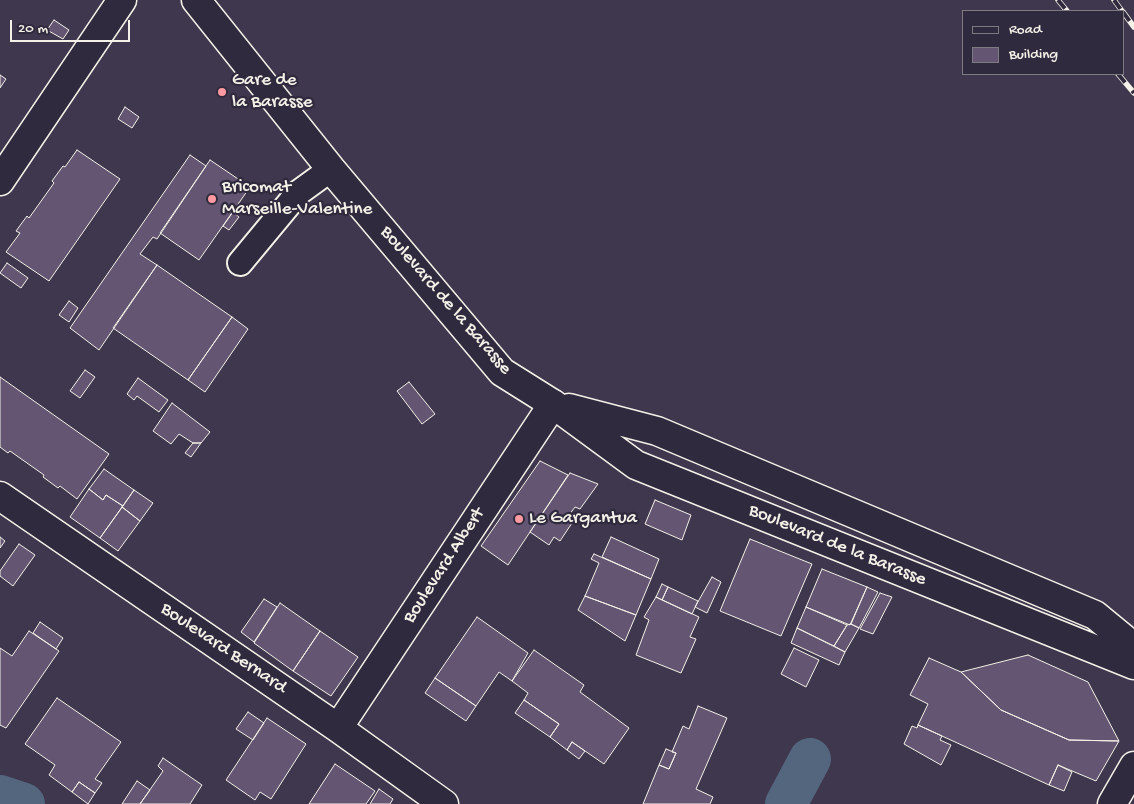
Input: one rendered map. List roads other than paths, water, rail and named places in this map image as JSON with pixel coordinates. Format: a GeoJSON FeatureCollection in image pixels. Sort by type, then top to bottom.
{"type":"FeatureCollection","features":[{"type":"Feature","properties":{"kind":"main road"},"geometry":{"type":"LineString","coordinates":[[0,181],[122,0]]}},
{"type":"Feature","properties":{"kind":"main road","name":"Boulevard de la Barasse"},"geometry":{"type":"LineString","coordinates":[[196,0],[331,169],[502,372],[553,404],[636,465],[1134,665]]}},
{"type":"Feature","properties":{"kind":"main road","name":"Boulevard de la Barasse"},"geometry":{"type":"LineString","coordinates":[[553,404],[666,435],[1095,615],[1134,647]]}},
{"type":"Feature","properties":{"kind":"main road","name":"Boulevard Albert"},"geometry":{"type":"LineString","coordinates":[[338,728],[553,404]]}},
{"type":"Feature","properties":{"kind":"main road","name":"Boulevard Bernard"},"geometry":{"type":"LineString","coordinates":[[0,496],[338,728],[444,804]]}},
{"type":"Feature","properties":{"kind":"main road"},"geometry":{"type":"LineString","coordinates":[[1112,804],[1134,766]]}},
{"type":"Feature","properties":{"kind":"lane"},"geometry":{"type":"LineString","coordinates":[[240,263],[298,193],[331,169]]}},
{"type":"Feature","properties":{"kind":"waterway"},"geometry":{"type":"LineString","coordinates":[[786,804],[810,759]]}},
{"type":"Feature","properties":{"kind":"waterway"},"geometry":{"type":"LineString","coordinates":[[0,796],[24,804]]}},
{"type":"Feature","properties":{"kind":"railway"},"geometry":{"type":"LineString","coordinates":[[1058,0],[1066,10]]}},
{"type":"Feature","properties":{"kind":"railway"},"geometry":{"type":"LineString","coordinates":[[1114,0],[1121,10]]}},
{"type":"Feature","properties":{"kind":"railway"},"geometry":{"type":"LineString","coordinates":[[1124,13],[1134,27]]}},
{"type":"Feature","properties":{"kind":"railway"},"geometry":{"type":"LineString","coordinates":[[1119,75],[1134,93]]}},
{"type":"Feature","properties":{"kind":"place","name":"Gare de la Barasse"},"geometry":{"type":"Point","coordinates":[222,92]}},
{"type":"Feature","properties":{"kind":"place","name":"Bricomat Marseille-Valentine"},"geometry":{"type":"Point","coordinates":[212,199]}},
{"type":"Feature","properties":{"kind":"place","name":"Le Gargantua"},"geometry":{"type":"Point","coordinates":[519,519]}}]}
